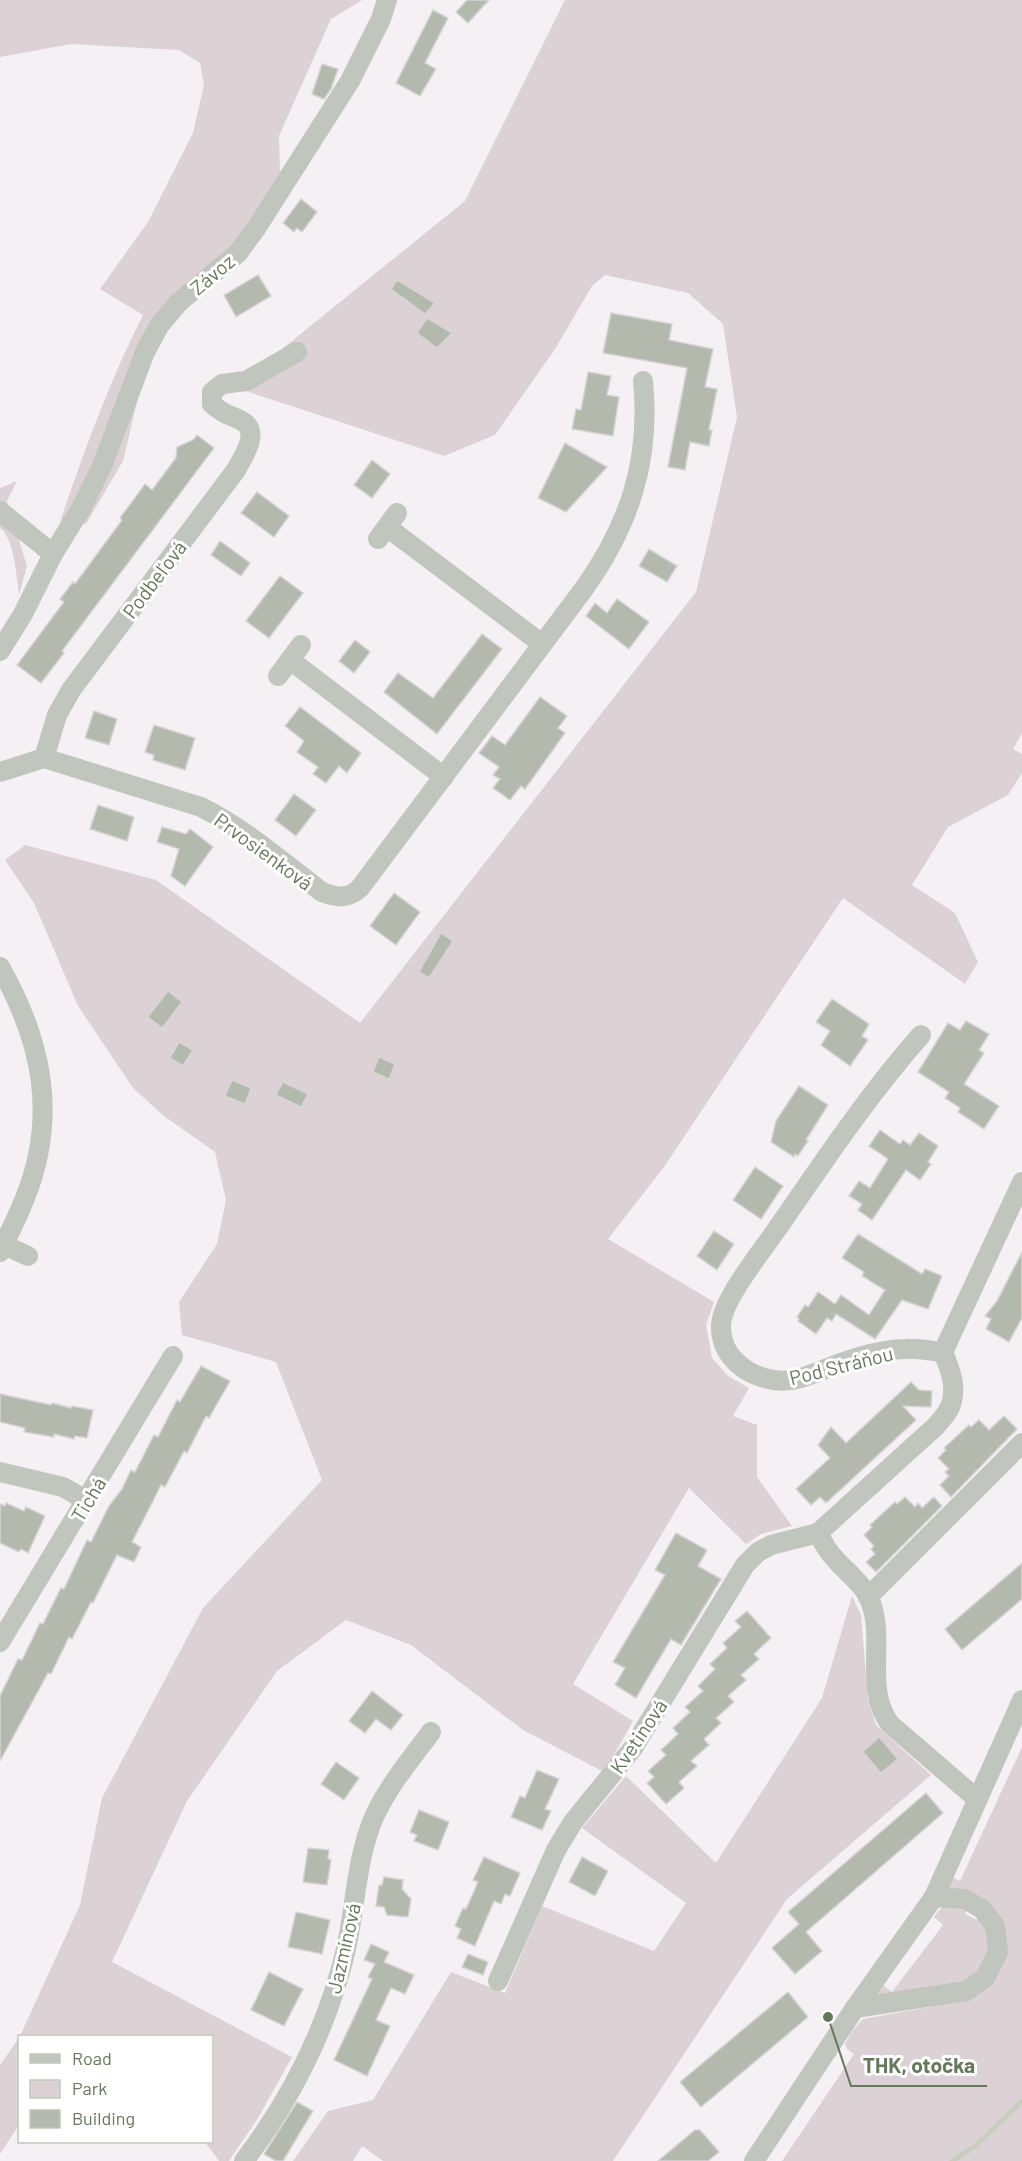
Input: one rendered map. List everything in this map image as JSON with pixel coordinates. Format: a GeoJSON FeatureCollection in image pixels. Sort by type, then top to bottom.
{"type":"FeatureCollection","features":[{"type":"Feature","properties":{"kind":"street","name":"Závoz"},"geometry":{"type":"LineString","coordinates":[[0,651],[23,615],[52,554],[82,507],[102,466],[145,352],[159,326],[179,302],[238,253],[258,227],[350,81],[381,19],[387,0]]}},
{"type":"Feature","properties":{"kind":"street"},"geometry":{"type":"LineString","coordinates":[[250,440],[250,431],[246,424],[223,414],[212,404],[212,392],[222,384],[246,381],[297,352]]}},
{"type":"Feature","properties":{"kind":"street","name":"Prvosienková"},"geometry":{"type":"LineString","coordinates":[[44,758],[201,807],[222,817],[322,892],[342,897],[352,895],[360,888],[444,777],[598,569],[622,525],[633,492],[644,436],[646,410],[643,381]]}},
{"type":"Feature","properties":{"kind":"street","name":"Podbeľová"},"geometry":{"type":"LineString","coordinates":[[44,758],[62,702],[236,470],[261,414]]}},
{"type":"Feature","properties":{"kind":"street"},"geometry":{"type":"LineString","coordinates":[[0,512],[52,554]]}},
{"type":"Feature","properties":{"kind":"street"},"geometry":{"type":"LineString","coordinates":[[387,526],[542,644]]}},
{"type":"Feature","properties":{"kind":"street"},"geometry":{"type":"LineString","coordinates":[[278,676],[296,652],[444,777]]}},
{"type":"Feature","properties":{"kind":"street"},"geometry":{"type":"LineString","coordinates":[[0,772],[44,758]]}},
{"type":"Feature","properties":{"kind":"street"},"geometry":{"type":"LineString","coordinates":[[0,967],[17,997],[29,1026],[38,1059],[42,1092],[42,1122],[37,1161],[26,1197],[2,1248],[28,1256]]}},
{"type":"Feature","properties":{"kind":"street","name":"Pod Stráňou"},"geometry":{"type":"LineString","coordinates":[[921,1035],[873,1092],[821,1165],[726,1305],[721,1326],[724,1346],[735,1363],[754,1374],[775,1380],[798,1380],[844,1362],[879,1352],[907,1348],[943,1352]]}},
{"type":"Feature","properties":{"kind":"street"},"geometry":{"type":"LineString","coordinates":[[943,1352],[1022,1182]]}},
{"type":"Feature","properties":{"kind":"street","name":"Kvetinová"},"geometry":{"type":"LineString","coordinates":[[498,1981],[556,1850],[567,1831],[633,1748],[745,1565],[758,1552],[771,1545],[818,1533],[936,1426],[950,1408],[953,1389],[951,1371],[943,1352]]}},
{"type":"Feature","properties":{"kind":"street","name":"Tichá"},"geometry":{"type":"LineString","coordinates":[[0,1642],[173,1356]]}},
{"type":"Feature","properties":{"kind":"street"},"geometry":{"type":"LineString","coordinates":[[868,1597],[1022,1443]]}},
{"type":"Feature","properties":{"kind":"street"},"geometry":{"type":"LineString","coordinates":[[0,1472],[63,1487],[87,1501]]}},
{"type":"Feature","properties":{"kind":"street"},"geometry":{"type":"LineString","coordinates":[[818,1533],[829,1552],[868,1597],[874,1616],[877,1695],[881,1712],[890,1724],[977,1799]]}},
{"type":"Feature","properties":{"kind":"street"},"geometry":{"type":"LineString","coordinates":[[754,2161],[855,2008],[934,1897],[1022,1701]]}},
{"type":"Feature","properties":{"kind":"street","name":"Jazmínová"},"geometry":{"type":"LineString","coordinates":[[244,2161],[296,2079],[327,2012],[345,1952],[361,1856],[375,1815],[393,1784],[431,1732]]}},
{"type":"Feature","properties":{"kind":"street"},"geometry":{"type":"LineString","coordinates":[[855,2008],[966,1991],[985,1978],[998,1952],[995,1926],[982,1909],[965,1899],[934,1897]]}},
{"type":"Feature","properties":{"kind":"green space"},"geometry":{"type":"Polygon","coordinates":[[[0,0],[362,0],[331,19],[279,136],[280,173],[237,242],[149,351],[123,461],[86,524],[60,522],[98,417],[143,315],[100,289],[148,222],[193,133],[204,85],[200,63],[179,50],[71,44],[0,57],[0,0]]]}},
{"type":"Feature","properties":{"kind":"green space"},"geometry":{"type":"Polygon","coordinates":[[[565,0],[1022,0],[1022,733],[1013,749],[1022,754],[1022,773],[1008,795],[948,827],[912,885],[955,913],[978,962],[965,984],[843,898],[664,1167],[608,1239],[714,1302],[706,1325],[712,1358],[728,1376],[749,1388],[733,1416],[757,1425],[757,1477],[792,1526],[761,1534],[746,1544],[689,1488],[573,1684],[633,1721],[602,1771],[523,1730],[411,1645],[346,1620],[277,1671],[187,1801],[112,1962],[292,2057],[258,2118],[229,2161],[219,2161],[206,2143],[213,2143],[213,2035],[20,2035],[80,1905],[102,1798],[203,1608],[322,1480],[276,1362],[182,1335],[179,1302],[217,1244],[226,1200],[215,1152],[164,1116],[133,1088],[78,1006],[34,903],[5,860],[25,845],[156,880],[360,1023],[696,592],[737,417],[723,324],[688,293],[605,275],[592,286],[555,349],[495,435],[444,456],[246,391],[272,357],[465,201],[565,0]]]}},
{"type":"Feature","properties":{"kind":"green space"},"geometry":{"type":"Polygon","coordinates":[[[17,481],[7,501],[27,566],[19,595],[12,549],[5,533],[0,528],[0,488],[17,481]]]}},
{"type":"Feature","properties":{"kind":"green space"},"geometry":{"type":"Polygon","coordinates":[[[852,1596],[861,1615],[868,1699],[876,1725],[931,1775],[787,1899],[613,2161],[383,2161],[362,2146],[353,2161],[293,2161],[328,2111],[373,2100],[451,1972],[505,1993],[542,1906],[654,1951],[686,1903],[582,1828],[626,1776],[716,1863],[822,1698],[852,1596]]]}},
{"type":"Feature","properties":{"kind":"green space"},"geometry":{"type":"Polygon","coordinates":[[[1022,1747],[1022,2161],[782,2161],[854,2054],[847,2049],[845,2044],[852,2031],[863,2019],[968,2000],[1004,1925],[993,1908],[980,1896],[955,1889],[944,1889],[949,1876],[960,1881],[1022,1747]]]}},
{"type":"Feature","properties":{"kind":"green space"},"geometry":{"type":"Polygon","coordinates":[[[945,1903],[967,1907],[965,1914],[977,1920],[980,1917],[989,1929],[990,1951],[980,1972],[964,1983],[873,1999],[883,1985],[892,1992],[943,1925],[934,1917],[945,1903]]]}},
{"type":"Feature","properties":{"kind":"green space"},"geometry":{"type":"Polygon","coordinates":[[[18,2039],[18,2127],[0,2154],[0,2065],[18,2039]]]}},
{"type":"Feature","properties":{"kind":"building"},"geometry":{"type":"Polygon","coordinates":[[[467,0],[489,0],[468,23],[456,12],[467,0]]]}},
{"type":"Feature","properties":{"kind":"building"},"geometry":{"type":"Polygon","coordinates":[[[433,10],[448,18],[425,63],[436,69],[420,96],[396,83],[433,10]]]}},
{"type":"Feature","properties":{"kind":"building"},"geometry":{"type":"Polygon","coordinates":[[[322,64],[338,69],[331,89],[324,99],[312,94],[322,64]]]}},
{"type":"Feature","properties":{"kind":"building"},"geometry":{"type":"Polygon","coordinates":[[[301,199],[317,212],[302,232],[297,228],[294,232],[283,223],[301,199]]]}},
{"type":"Feature","properties":{"kind":"building"},"geometry":{"type":"Polygon","coordinates":[[[258,275],[271,296],[236,317],[224,295],[258,275]]]}},
{"type":"Feature","properties":{"kind":"building"},"geometry":{"type":"Polygon","coordinates":[[[397,280],[435,303],[425,314],[391,289],[397,280]]]}},
{"type":"Feature","properties":{"kind":"building"},"geometry":{"type":"Polygon","coordinates":[[[611,313],[672,324],[669,340],[713,349],[705,387],[717,389],[709,430],[712,430],[709,446],[690,442],[685,470],[668,467],[687,368],[603,353],[611,313]]]}},
{"type":"Feature","properties":{"kind":"building"},"geometry":{"type":"Polygon","coordinates":[[[427,318],[452,333],[437,348],[417,333],[427,318]]]}},
{"type":"Feature","properties":{"kind":"building"},"geometry":{"type":"Polygon","coordinates":[[[588,372],[611,376],[607,395],[619,397],[613,436],[572,429],[576,409],[581,410],[588,372]]]}},
{"type":"Feature","properties":{"kind":"building"},"geometry":{"type":"Polygon","coordinates":[[[197,435],[214,448],[62,651],[64,653],[41,683],[17,665],[64,602],[60,599],[73,582],[75,584],[122,520],[120,518],[145,484],[152,490],[176,458],[177,447],[193,440],[197,435]]]}},
{"type":"Feature","properties":{"kind":"building"},"geometry":{"type":"Polygon","coordinates":[[[565,443],[607,467],[566,512],[538,498],[565,443]]]}},
{"type":"Feature","properties":{"kind":"building"},"geometry":{"type":"Polygon","coordinates":[[[372,460],[390,474],[372,498],[354,485],[372,460]]]}},
{"type":"Feature","properties":{"kind":"building"},"geometry":{"type":"Polygon","coordinates":[[[257,492],[289,516],[274,537],[241,513],[257,492]]]}},
{"type":"Feature","properties":{"kind":"building"},"geometry":{"type":"Polygon","coordinates":[[[220,541],[250,563],[241,576],[211,555],[220,541]]]}},
{"type":"Feature","properties":{"kind":"building"},"geometry":{"type":"Polygon","coordinates":[[[649,549],[677,566],[667,582],[639,566],[649,549]]]}},
{"type":"Feature","properties":{"kind":"building"},"geometry":{"type":"Polygon","coordinates":[[[280,576],[303,593],[269,638],[246,621],[280,576]]]}},
{"type":"Feature","properties":{"kind":"building"},"geometry":{"type":"Polygon","coordinates":[[[617,599],[649,622],[629,649],[586,616],[595,603],[607,613],[617,599]]]}},
{"type":"Feature","properties":{"kind":"building"},"geometry":{"type":"Polygon","coordinates":[[[482,634],[502,649],[437,734],[384,692],[398,673],[433,698],[482,634]]]}},
{"type":"Feature","properties":{"kind":"building"},"geometry":{"type":"Polygon","coordinates":[[[355,640],[370,652],[354,673],[339,661],[355,640]]]}},
{"type":"Feature","properties":{"kind":"building"},"geometry":{"type":"Polygon","coordinates":[[[540,697],[567,716],[558,728],[565,733],[525,789],[521,786],[510,800],[493,788],[500,779],[493,775],[499,767],[479,753],[492,736],[505,745],[540,697]]]}},
{"type":"Feature","properties":{"kind":"building"},"geometry":{"type":"Polygon","coordinates":[[[300,707],[361,753],[347,773],[339,766],[326,783],[313,774],[318,767],[297,752],[304,741],[285,726],[300,707]]]}},
{"type":"Feature","properties":{"kind":"building"},"geometry":{"type":"Polygon","coordinates":[[[94,711],[117,719],[109,745],[85,738],[94,711]]]}},
{"type":"Feature","properties":{"kind":"building"},"geometry":{"type":"Polygon","coordinates":[[[154,725],[195,738],[185,770],[153,760],[154,755],[145,752],[154,725]]]}},
{"type":"Feature","properties":{"kind":"building"},"geometry":{"type":"Polygon","coordinates":[[[294,794],[316,810],[296,836],[275,820],[294,794]]]}},
{"type":"Feature","properties":{"kind":"building"},"geometry":{"type":"Polygon","coordinates":[[[98,805],[134,817],[127,841],[90,829],[98,805]]]}},
{"type":"Feature","properties":{"kind":"building"},"geometry":{"type":"Polygon","coordinates":[[[162,827],[186,834],[190,829],[213,847],[185,886],[171,876],[179,849],[157,842],[162,827]]]}},
{"type":"Feature","properties":{"kind":"building"},"geometry":{"type":"Polygon","coordinates":[[[394,893],[420,912],[396,945],[370,926],[394,893]]]}},
{"type":"Feature","properties":{"kind":"building"},"geometry":{"type":"Polygon","coordinates":[[[441,933],[453,941],[429,978],[419,972],[441,933]]]}},
{"type":"Feature","properties":{"kind":"building"},"geometry":{"type":"Polygon","coordinates":[[[168,991],[182,1002],[162,1028],[148,1017],[168,991]]]}},
{"type":"Feature","properties":{"kind":"building"},"geometry":{"type":"Polygon","coordinates":[[[832,999],[869,1024],[862,1036],[868,1040],[850,1066],[821,1045],[830,1031],[816,1022],[832,999]]]}},
{"type":"Feature","properties":{"kind":"building"},"geometry":{"type":"Polygon","coordinates":[[[966,1021],[989,1034],[979,1050],[984,1053],[964,1084],[999,1106],[984,1129],[958,1112],[960,1108],[945,1098],[949,1092],[918,1072],[948,1023],[960,1030],[966,1021]]]}},
{"type":"Feature","properties":{"kind":"building"},"geometry":{"type":"Polygon","coordinates":[[[179,1042],[193,1050],[183,1066],[170,1058],[179,1042]]]}},
{"type":"Feature","properties":{"kind":"building"},"geometry":{"type":"Polygon","coordinates":[[[379,1057],[395,1064],[389,1079],[373,1072],[379,1057]]]}},
{"type":"Feature","properties":{"kind":"building"},"geometry":{"type":"Polygon","coordinates":[[[232,1080],[251,1088],[245,1104],[225,1096],[232,1080]]]}},
{"type":"Feature","properties":{"kind":"building"},"geometry":{"type":"Polygon","coordinates":[[[283,1082],[308,1094],[301,1107],[276,1095],[283,1082]]]}},
{"type":"Feature","properties":{"kind":"building"},"geometry":{"type":"Polygon","coordinates":[[[799,1086],[828,1105],[806,1140],[808,1141],[798,1156],[795,1154],[794,1157],[771,1142],[776,1121],[799,1086]]]}},
{"type":"Feature","properties":{"kind":"building"},"geometry":{"type":"Polygon","coordinates":[[[880,1130],[900,1144],[903,1140],[910,1145],[919,1133],[938,1146],[928,1162],[931,1164],[920,1180],[906,1170],[872,1220],[858,1210],[862,1204],[849,1196],[859,1181],[870,1188],[888,1159],[869,1146],[880,1130]]]}},
{"type":"Feature","properties":{"kind":"building"},"geometry":{"type":"Polygon","coordinates":[[[755,1167],[783,1186],[761,1219],[733,1200],[755,1167]]]}},
{"type":"Feature","properties":{"kind":"building"},"geometry":{"type":"Polygon","coordinates":[[[714,1231],[734,1244],[717,1270],[697,1256],[714,1231]]]}},
{"type":"Feature","properties":{"kind":"building"},"geometry":{"type":"Polygon","coordinates":[[[858,1234],[922,1274],[925,1269],[942,1276],[928,1309],[902,1300],[875,1339],[836,1314],[832,1321],[827,1318],[816,1334],[798,1321],[797,1317],[805,1305],[808,1307],[818,1292],[835,1304],[841,1295],[869,1315],[885,1290],[862,1276],[864,1272],[842,1258],[858,1234]]]}},
{"type":"Feature","properties":{"kind":"building"},"geometry":{"type":"Polygon","coordinates":[[[1022,1252],[1022,1318],[1009,1342],[986,1329],[991,1319],[985,1316],[997,1301],[1022,1252]]]}},
{"type":"Feature","properties":{"kind":"building"},"geometry":{"type":"Polygon","coordinates":[[[201,1366],[230,1381],[209,1418],[206,1416],[187,1453],[184,1451],[165,1487],[161,1485],[132,1542],[141,1547],[134,1562],[117,1555],[93,1603],[91,1602],[72,1639],[69,1637],[51,1674],[48,1673],[0,1761],[0,1696],[18,1659],[22,1660],[40,1623],[43,1624],[61,1588],[64,1589],[87,1540],[91,1542],[131,1470],[135,1472],[154,1435],[158,1437],[177,1400],[180,1402],[201,1366]]]}},
{"type":"Feature","properties":{"kind":"building"},"geometry":{"type":"Polygon","coordinates":[[[911,1382],[919,1390],[932,1391],[931,1407],[903,1406],[916,1420],[826,1503],[820,1497],[811,1505],[796,1489],[830,1458],[818,1445],[831,1427],[846,1443],[911,1382]]]}},
{"type":"Feature","properties":{"kind":"building"},"geometry":{"type":"Polygon","coordinates":[[[0,1394],[51,1405],[52,1403],[93,1410],[87,1438],[75,1436],[74,1439],[54,1434],[54,1437],[24,1432],[25,1428],[0,1422],[0,1394]]]}},
{"type":"Feature","properties":{"kind":"building"},"geometry":{"type":"Polygon","coordinates":[[[1004,1416],[1017,1429],[951,1497],[940,1485],[949,1476],[945,1472],[949,1469],[938,1458],[946,1450],[944,1448],[969,1425],[971,1427],[979,1420],[989,1430],[1004,1416]]]}},
{"type":"Feature","properties":{"kind":"building"},"geometry":{"type":"Polygon","coordinates":[[[905,1497],[915,1507],[918,1503],[922,1508],[934,1497],[942,1506],[876,1572],[866,1562],[875,1554],[871,1549],[874,1546],[864,1535],[872,1527],[870,1525],[895,1502],[897,1504],[905,1497]]]}},
{"type":"Feature","properties":{"kind":"building"},"geometry":{"type":"Polygon","coordinates":[[[6,1503],[24,1511],[26,1507],[45,1516],[28,1553],[21,1549],[19,1552],[0,1543],[0,1504],[5,1506],[6,1503]]]}},
{"type":"Feature","properties":{"kind":"building"},"geometry":{"type":"Polygon","coordinates":[[[676,1533],[707,1550],[698,1566],[721,1579],[681,1645],[671,1639],[636,1698],[615,1685],[625,1668],[613,1662],[665,1575],[655,1570],[676,1533]]]}},
{"type":"Feature","properties":{"kind":"building"},"geometry":{"type":"Polygon","coordinates":[[[1022,1563],[1022,1599],[962,1650],[945,1629],[1022,1563]]]}},
{"type":"Feature","properties":{"kind":"building"},"geometry":{"type":"Polygon","coordinates":[[[747,1611],[771,1638],[754,1654],[759,1659],[741,1675],[746,1680],[728,1696],[734,1702],[716,1718],[721,1723],[704,1739],[709,1745],[691,1761],[697,1766],[679,1782],[684,1788],[666,1804],[647,1783],[654,1777],[648,1771],[666,1755],[661,1750],[678,1734],[673,1728],[690,1712],[685,1707],[703,1691],[698,1686],[715,1669],[710,1664],[727,1648],[723,1643],[741,1627],[735,1621],[747,1611]]]}},
{"type":"Feature","properties":{"kind":"building"},"geometry":{"type":"Polygon","coordinates":[[[372,1691],[403,1715],[391,1730],[376,1719],[365,1733],[349,1721],[372,1691]]]}},
{"type":"Feature","properties":{"kind":"building"},"geometry":{"type":"Polygon","coordinates":[[[879,1737],[898,1759],[881,1773],[863,1752],[879,1737]]]}},
{"type":"Feature","properties":{"kind":"building"},"geometry":{"type":"Polygon","coordinates":[[[336,1762],[359,1778],[344,1800],[321,1784],[336,1762]]]}},
{"type":"Feature","properties":{"kind":"building"},"geometry":{"type":"Polygon","coordinates":[[[537,1770],[559,1779],[545,1809],[551,1811],[542,1830],[511,1817],[520,1796],[525,1798],[537,1770]]]}},
{"type":"Feature","properties":{"kind":"building"},"geometry":{"type":"Polygon","coordinates":[[[926,1793],[943,1813],[806,1932],[822,1951],[795,1974],[772,1948],[799,1924],[788,1912],[926,1793]]]}},
{"type":"Feature","properties":{"kind":"building"},"geometry":{"type":"Polygon","coordinates":[[[419,1810],[449,1822],[438,1850],[414,1841],[417,1835],[410,1832],[419,1810]]]}},
{"type":"Feature","properties":{"kind":"building"},"geometry":{"type":"Polygon","coordinates":[[[308,1848],[329,1850],[328,1859],[331,1860],[327,1885],[303,1882],[308,1848]]]}},
{"type":"Feature","properties":{"kind":"building"},"geometry":{"type":"Polygon","coordinates":[[[484,1857],[520,1873],[510,1896],[505,1894],[501,1904],[494,1901],[475,1946],[457,1938],[461,1929],[455,1926],[463,1908],[466,1909],[478,1882],[473,1880],[484,1857]]]}},
{"type":"Feature","properties":{"kind":"building"},"geometry":{"type":"Polygon","coordinates":[[[582,1857],[608,1871],[595,1896],[569,1882],[582,1857]]]}},
{"type":"Feature","properties":{"kind":"building"},"geometry":{"type":"Polygon","coordinates":[[[384,1877],[403,1880],[402,1889],[411,1899],[408,1917],[387,1915],[384,1907],[376,1906],[379,1885],[382,1885],[384,1877]]]}},
{"type":"Feature","properties":{"kind":"building"},"geometry":{"type":"Polygon","coordinates":[[[296,1912],[330,1920],[322,1954],[288,1947],[296,1912]]]}},
{"type":"Feature","properties":{"kind":"building"},"geometry":{"type":"Polygon","coordinates":[[[371,1944],[389,1952],[384,1962],[414,1975],[405,1994],[391,1988],[376,2020],[390,2026],[367,2076],[334,2060],[372,1979],[368,1977],[375,1964],[364,1960],[371,1944]]]}},
{"type":"Feature","properties":{"kind":"building"},"geometry":{"type":"Polygon","coordinates":[[[468,1954],[488,1962],[483,1975],[462,1967],[468,1954]]]}},
{"type":"Feature","properties":{"kind":"building"},"geometry":{"type":"Polygon","coordinates":[[[269,1972],[303,1989],[284,2026],[251,2010],[269,1972]]]}},
{"type":"Feature","properties":{"kind":"building"},"geometry":{"type":"Polygon","coordinates":[[[788,1992],[808,2017],[701,2107],[680,2082],[788,1992]]]}},
{"type":"Feature","properties":{"kind":"building"},"geometry":{"type":"Polygon","coordinates":[[[297,2102],[313,2111],[283,2161],[276,2161],[264,2154],[297,2102]]]}},
{"type":"Feature","properties":{"kind":"building"},"geometry":{"type":"Polygon","coordinates":[[[695,2130],[700,2130],[719,2152],[708,2161],[658,2161],[695,2130]]]}},
{"type":"Feature","properties":{"kind":"waterway"},"geometry":{"type":"LineString","coordinates":[[952,2161],[974,2147],[1022,2101]]}},
{"type":"Feature","properties":{"kind":"place","name":"THK, otočka"},"geometry":{"type":"Point","coordinates":[828,2017]}}]}
